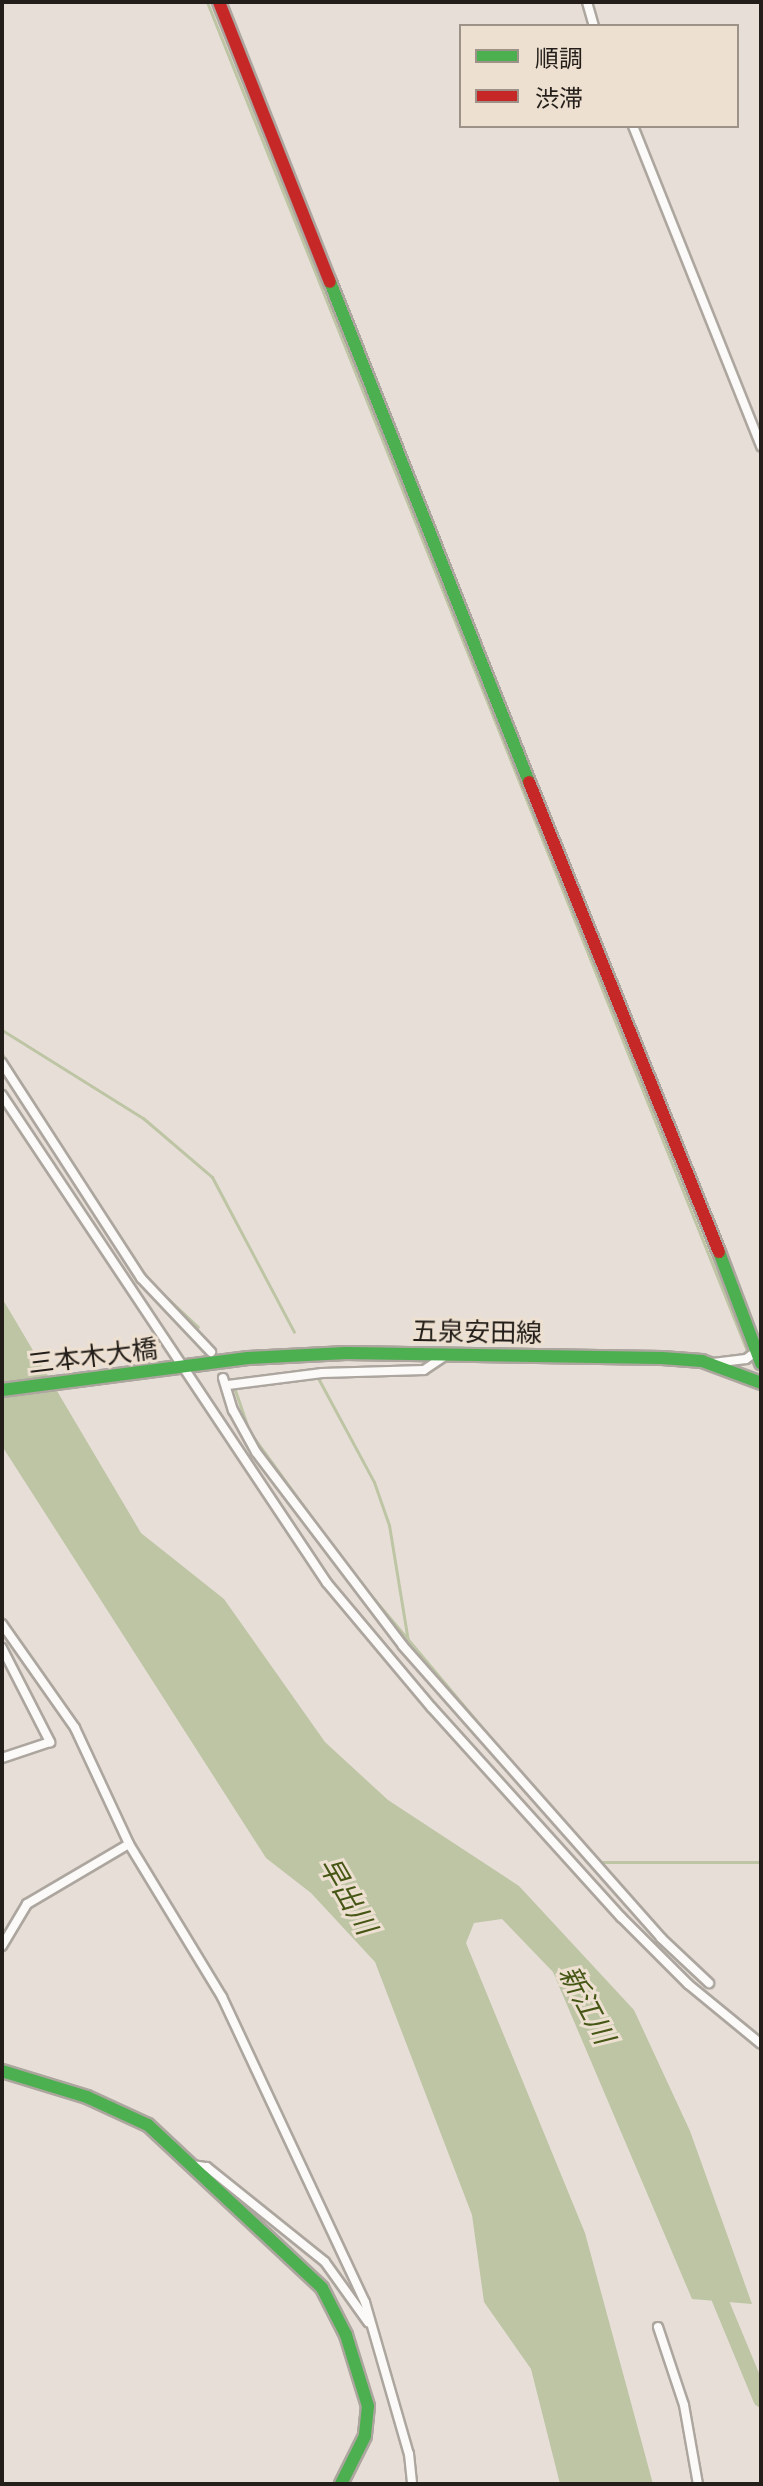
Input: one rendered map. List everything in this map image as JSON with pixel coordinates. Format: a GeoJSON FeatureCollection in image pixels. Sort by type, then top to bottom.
{"type":"FeatureCollection","features":[{"type":"Feature","properties":{"kind":"street"},"geometry":{"type":"LineString","coordinates":[[219,2],[616,1000],[662,1101],[760,1354],[708,1364]]}},
{"type":"Feature","properties":{"kind":"street"},"geometry":{"type":"LineString","coordinates":[[587,2],[593,24]]}},
{"type":"Feature","properties":{"kind":"street"},"geometry":{"type":"LineString","coordinates":[[634,128],[761,446]]}},
{"type":"Feature","properties":{"kind":"street"},"geometry":{"type":"LineString","coordinates":[[2,1063],[141,1278],[211,1352]]}},
{"type":"Feature","properties":{"kind":"street"},"geometry":{"type":"LineString","coordinates":[[2,1095],[327,1583],[432,1708],[621,1917],[688,1984],[761,2044]]}},
{"type":"Feature","properties":{"kind":"street","name":"五泉安田線"},"geometry":{"type":"LineString","coordinates":[[186,1368],[288,1354],[626,1356],[708,1364],[761,1383]]}},
{"type":"Feature","properties":{"kind":"street"},"geometry":{"type":"LineString","coordinates":[[446,1355],[424,1370],[322,1373],[226,1381],[233,1410],[256,1452],[403,1646],[661,1938],[709,1983]]}},
{"type":"Feature","properties":{"kind":"street","name":"三本木大橋"},"geometry":{"type":"LineString","coordinates":[[2,1390],[186,1368]]}},
{"type":"Feature","properties":{"kind":"street"},"geometry":{"type":"LineString","coordinates":[[2,1624],[75,1728],[129,1844],[222,1997],[378,2340],[412,2484]]}},
{"type":"Feature","properties":{"kind":"street"},"geometry":{"type":"LineString","coordinates":[[2,1648],[50,1742],[2,1758]]}},
{"type":"Feature","properties":{"kind":"street"},"geometry":{"type":"LineString","coordinates":[[2,1946],[27,1904],[129,1844]]}},
{"type":"Feature","properties":{"kind":"street"},"geometry":{"type":"LineString","coordinates":[[2,2071],[87,2097],[148,2125],[297,2260],[322,2288],[346,2335],[368,2406],[365,2436],[341,2484]]}},
{"type":"Feature","properties":{"kind":"street"},"geometry":{"type":"LineString","coordinates":[[192,2165],[207,2167],[325,2262],[378,2340]]}},
{"type":"Feature","properties":{"kind":"street"},"geometry":{"type":"LineString","coordinates":[[658,2327],[684,2405],[698,2484]]}},
{"type":"Feature","properties":{"kind":"water","name":"早出川"},"geometry":{"type":"Polygon","coordinates":[[[2,1298],[141,1533],[224,1599],[325,1742],[388,1800],[519,1886],[634,2010],[690,2131],[752,2304],[692,2299],[553,1972],[502,1919],[474,1923],[466,1943],[585,2233],[653,2484],[560,2484],[531,2369],[484,2302],[472,2215],[375,1962],[311,1893],[266,1858],[2,1446],[2,1298]]]}},
{"type":"Feature","properties":{"kind":"waterway"},"geometry":{"type":"LineString","coordinates":[[207,2],[747,1351]]}},
{"type":"Feature","properties":{"kind":"waterway"},"geometry":{"type":"LineString","coordinates":[[2,1030],[143,1118],[212,1177],[294,1332]]}},
{"type":"Feature","properties":{"kind":"waterway"},"geometry":{"type":"LineString","coordinates":[[2,1054],[83,1180]]}},
{"type":"Feature","properties":{"kind":"waterway"},"geometry":{"type":"LineString","coordinates":[[98,1204],[149,1281],[198,1327]]}},
{"type":"Feature","properties":{"kind":"waterway"},"geometry":{"type":"LineString","coordinates":[[318,1378],[374,1482],[389,1525],[408,1641]]}},
{"type":"Feature","properties":{"kind":"waterway"},"geometry":{"type":"LineString","coordinates":[[235,1390],[249,1431],[339,1555]]}},
{"type":"Feature","properties":{"kind":"waterway"},"geometry":{"type":"LineString","coordinates":[[363,1586],[518,1770]]}},
{"type":"Feature","properties":{"kind":"waterway"},"geometry":{"type":"LineString","coordinates":[[594,1857],[600,1862],[761,1862]]}},
{"type":"Feature","properties":{"kind":"waterway","name":"新江川"},"geometry":{"type":"LineString","coordinates":[[713,2283],[761,2399]]}},
{"type":"Feature","properties":{"kind":"traffic: fast"},"geometry":{"type":"LineString","coordinates":[[330,282],[529,782]]}},
{"type":"Feature","properties":{"kind":"traffic: fast"},"geometry":{"type":"LineString","coordinates":[[719,1252],[761,1363]]}},
{"type":"Feature","properties":{"kind":"traffic: fast"},"geometry":{"type":"LineString","coordinates":[[2,1390],[248,1358],[346,1353],[662,1358],[702,1361],[761,1383]]}},
{"type":"Feature","properties":{"kind":"traffic: fast"},"geometry":{"type":"LineString","coordinates":[[2,2071],[87,2097],[148,2125],[322,2288],[346,2335],[368,2406],[365,2436],[341,2484]]}},
{"type":"Feature","properties":{"kind":"traffic: jam"},"geometry":{"type":"LineString","coordinates":[[219,2],[330,282]]}},
{"type":"Feature","properties":{"kind":"traffic: jam"},"geometry":{"type":"LineString","coordinates":[[529,782],[719,1252]]}}]}
